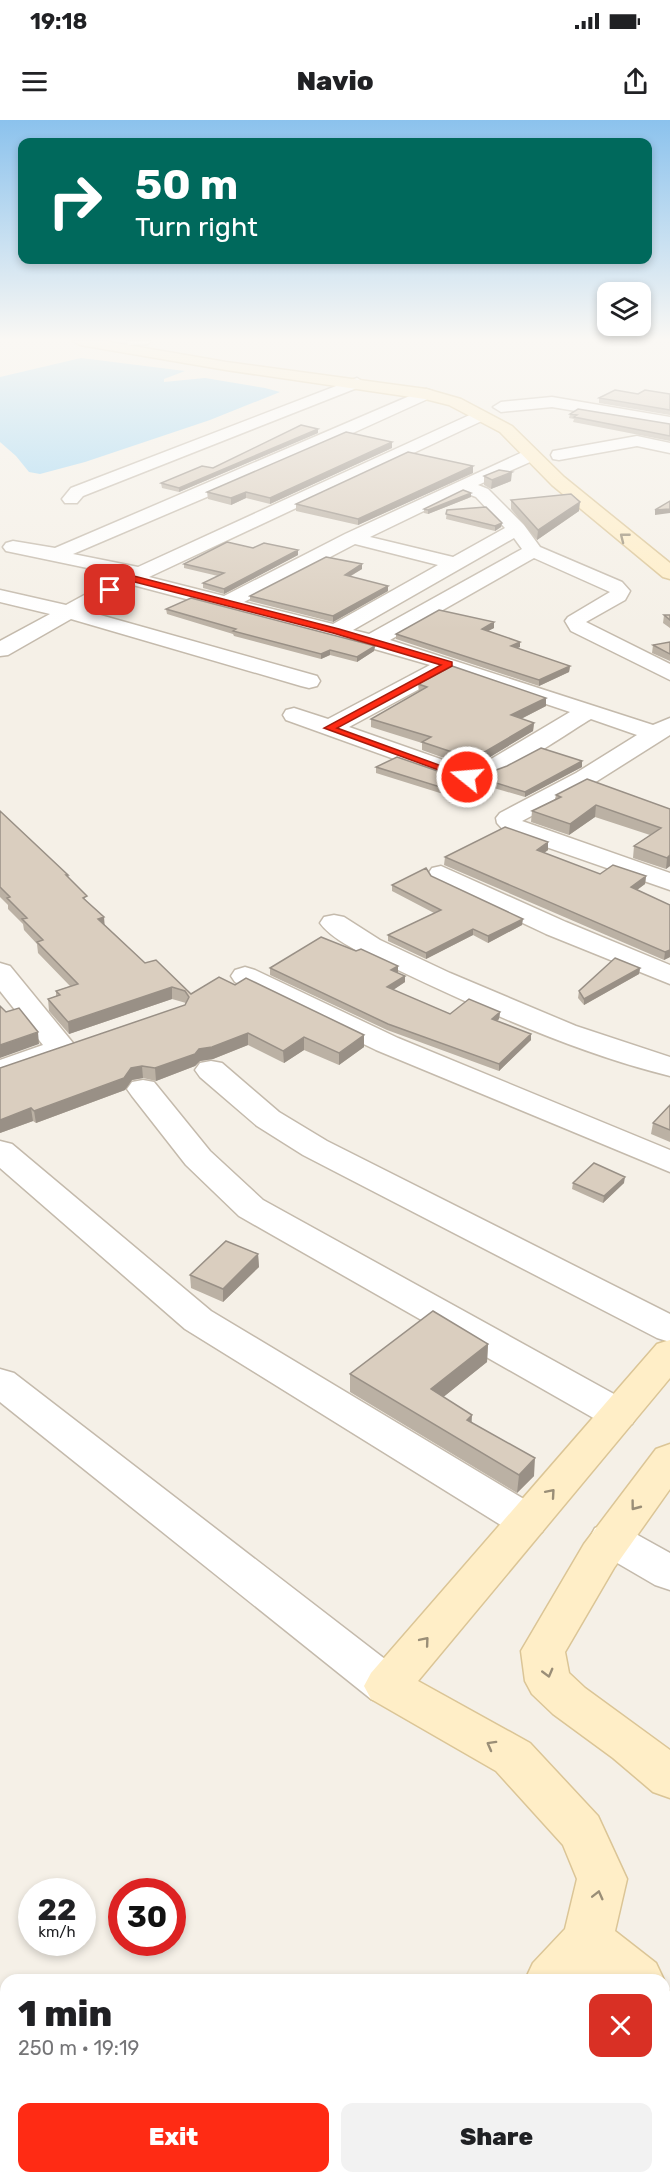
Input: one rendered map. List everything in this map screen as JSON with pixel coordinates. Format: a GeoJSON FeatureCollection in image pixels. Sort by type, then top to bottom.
{"type":"FeatureCollection","features":[{"type":"Feature","properties":{"kind":"main road"},"geometry":{"type":"LineString","coordinates":[[522,437],[576,469]]}},
{"type":"Feature","properties":{"kind":"main road"},"geometry":{"type":"LineString","coordinates":[[532,437],[545,449],[566,488],[670,573]]}},
{"type":"Feature","properties":{"kind":"main road"},"geometry":{"type":"LineString","coordinates":[[557,1974],[587,1941],[602,1879],[581,1831],[513,1757],[387,1686],[618,1414],[665,1367]]}},
{"type":"Feature","properties":{"kind":"main road"},"geometry":{"type":"LineString","coordinates":[[670,1459],[610,1539],[543,1651],[548,1681],[569,1701],[629,1744],[670,1778]]}},
{"type":"Feature","properties":{"kind":"main road"},"geometry":{"type":"LineString","coordinates":[[587,1941],[630,1974]]}},
{"type":"Feature","properties":{"kind":"street"},"geometry":{"type":"LineString","coordinates":[[71,500],[77,492],[217,437]]}},
{"type":"Feature","properties":{"kind":"street"},"geometry":{"type":"LineString","coordinates":[[57,554],[330,437]]}},
{"type":"Feature","properties":{"kind":"street"},"geometry":{"type":"LineString","coordinates":[[0,650],[135,575],[434,437]]}},
{"type":"Feature","properties":{"kind":"street"},"geometry":{"type":"LineString","coordinates":[[226,603],[462,484],[545,449],[637,441],[670,448]]}},
{"type":"Feature","properties":{"kind":"street"},"geometry":{"type":"LineString","coordinates":[[247,455],[354,474]]}},
{"type":"Feature","properties":{"kind":"street"},"geometry":{"type":"LineString","coordinates":[[462,484],[482,493],[518,528],[532,551],[615,586],[620,591],[618,596],[579,617],[575,621],[578,627],[670,673]]}},
{"type":"Feature","properties":{"kind":"street"},"geometry":{"type":"LineString","coordinates":[[336,631],[518,528]]}},
{"type":"Feature","properties":{"kind":"street"},"geometry":{"type":"LineString","coordinates":[[352,538],[456,564]]}},
{"type":"Feature","properties":{"kind":"street"},"geometry":{"type":"LineString","coordinates":[[13,547],[57,554],[63,558],[135,575],[226,603],[372,641],[449,664],[660,737]]}},
{"type":"Feature","properties":{"kind":"street"},"geometry":{"type":"LineString","coordinates":[[372,641],[532,551]]}},
{"type":"Feature","properties":{"kind":"street"},"geometry":{"type":"LineString","coordinates":[[0,596],[69,612],[309,681]]}},
{"type":"Feature","properties":{"kind":"street"},"geometry":{"type":"LineString","coordinates":[[329,728],[449,664]]}},
{"type":"Feature","properties":{"kind":"street"},"geometry":{"type":"LineString","coordinates":[[294,715],[457,775],[476,777],[588,711]]}},
{"type":"Feature","properties":{"kind":"street"},"geometry":{"type":"LineString","coordinates":[[660,737],[509,819],[515,828],[670,882]]}},
{"type":"Feature","properties":{"kind":"street"},"geometry":{"type":"LineString","coordinates":[[585,778],[617,790]]}},
{"type":"Feature","properties":{"kind":"street"},"geometry":{"type":"LineString","coordinates":[[441,874],[556,928],[670,975]]}},
{"type":"Feature","properties":{"kind":"street"},"geometry":{"type":"LineString","coordinates":[[334,923],[370,946],[440,979],[565,1032],[670,1067]]}},
{"type":"Feature","properties":{"kind":"street"},"geometry":{"type":"LineString","coordinates":[[0,972],[73,1045],[0,1071]]}},
{"type":"Feature","properties":{"kind":"street"},"geometry":{"type":"LineString","coordinates":[[245,976],[387,1044],[670,1162]]}},
{"type":"Feature","properties":{"kind":"street"},"geometry":{"type":"LineString","coordinates":[[211,1070],[268,1119],[315,1148],[670,1329]]}},
{"type":"Feature","properties":{"kind":"street"},"geometry":{"type":"LineString","coordinates":[[143,1089],[198,1158],[251,1208],[618,1414]]}},
{"type":"Feature","properties":{"kind":"street"},"geometry":{"type":"LineString","coordinates":[[0,1151],[198,1320],[526,1521]]}},
{"type":"Feature","properties":{"kind":"street"},"geometry":{"type":"LineString","coordinates":[[0,1382],[387,1686]]}},
{"type":"Feature","properties":{"kind":"street"},"geometry":{"type":"LineString","coordinates":[[610,1539],[670,1573]]}},
{"type":"Feature","properties":{"kind":"water"},"geometry":{"type":"Polygon","coordinates":[[[0,437],[158,437],[85,462],[40,474],[29,472],[0,442],[0,437]]]}},
{"type":"Feature","properties":{"kind":"building"},"geometry":{"type":"Polygon","coordinates":[[[276,437],[298,437],[179,488],[161,483],[202,466],[213,468],[276,437]]]}},
{"type":"Feature","properties":{"kind":"building"},"geometry":{"type":"Polygon","coordinates":[[[334,437],[370,437],[392,442],[270,498],[246,492],[231,498],[207,492],[334,437]]]}},
{"type":"Feature","properties":{"kind":"building"},"geometry":{"type":"Polygon","coordinates":[[[408,452],[473,466],[358,519],[296,504],[408,452]]]}},
{"type":"Feature","properties":{"kind":"building"},"geometry":{"type":"Polygon","coordinates":[[[499,470],[512,472],[492,480],[484,476],[499,470]]]}},
{"type":"Feature","properties":{"kind":"building"},"geometry":{"type":"Polygon","coordinates":[[[463,490],[471,493],[428,510],[424,509],[463,490]]]}},
{"type":"Feature","properties":{"kind":"building"},"geometry":{"type":"Polygon","coordinates":[[[571,494],[580,502],[538,530],[511,500],[571,494]]]}},
{"type":"Feature","properties":{"kind":"building"},"geometry":{"type":"Polygon","coordinates":[[[670,501],[670,509],[655,510],[670,501]]]}},
{"type":"Feature","properties":{"kind":"building"},"geometry":{"type":"Polygon","coordinates":[[[486,507],[502,523],[495,526],[446,514],[447,510],[486,507]]]}},
{"type":"Feature","properties":{"kind":"building"},"geometry":{"type":"Polygon","coordinates":[[[227,542],[253,548],[264,543],[298,550],[224,589],[203,583],[224,573],[184,564],[227,542]]]}},
{"type":"Feature","properties":{"kind":"building"},"geometry":{"type":"Polygon","coordinates":[[[326,557],[362,564],[345,575],[388,586],[333,616],[250,596],[326,557]]]}},
{"type":"Feature","properties":{"kind":"building"},"geometry":{"type":"Polygon","coordinates":[[[191,598],[375,646],[357,657],[330,650],[321,654],[233,631],[236,629],[166,609],[191,598]]]}},
{"type":"Feature","properties":{"kind":"building"},"geometry":{"type":"Polygon","coordinates":[[[439,610],[494,622],[482,629],[520,642],[511,646],[570,666],[539,680],[396,634],[439,610]]]}},
{"type":"Feature","properties":{"kind":"building"},"geometry":{"type":"Polygon","coordinates":[[[670,642],[670,654],[653,645],[670,642]]]}},
{"type":"Feature","properties":{"kind":"building"},"geometry":{"type":"Polygon","coordinates":[[[452,666],[546,698],[511,715],[534,723],[476,757],[470,758],[422,742],[431,737],[371,719],[427,687],[418,684],[452,666]]]}},
{"type":"Feature","properties":{"kind":"building"},"geometry":{"type":"Polygon","coordinates":[[[541,748],[582,761],[525,792],[477,777],[507,766],[541,748]]]}},
{"type":"Feature","properties":{"kind":"building"},"geometry":{"type":"Polygon","coordinates":[[[397,757],[455,777],[440,787],[376,767],[397,757]]]}},
{"type":"Feature","properties":{"kind":"building"},"geometry":{"type":"Polygon","coordinates":[[[587,779],[670,809],[670,855],[667,858],[634,846],[661,828],[596,805],[570,824],[532,811],[561,797],[556,795],[587,779]]]}},
{"type":"Feature","properties":{"kind":"building"},"geometry":{"type":"Polygon","coordinates":[[[0,811],[68,875],[66,875],[87,896],[83,898],[104,917],[98,919],[145,963],[156,960],[191,994],[219,977],[235,985],[246,978],[364,1035],[339,1053],[304,1037],[283,1051],[248,1033],[212,1047],[199,1049],[195,1054],[155,1068],[142,1066],[131,1068],[124,1078],[34,1111],[31,1108],[0,1120],[0,1068],[185,1005],[189,997],[185,991],[172,987],[68,1022],[48,999],[60,995],[56,991],[78,984],[37,942],[43,940],[22,919],[27,918],[7,898],[10,897],[0,887],[0,811]]]}},
{"type":"Feature","properties":{"kind":"building"},"geometry":{"type":"Polygon","coordinates":[[[505,827],[548,842],[537,850],[600,874],[613,865],[646,876],[631,887],[670,905],[670,950],[665,952],[445,857],[505,827]]]}},
{"type":"Feature","properties":{"kind":"building"},"geometry":{"type":"Polygon","coordinates":[[[426,868],[431,876],[523,919],[488,936],[473,929],[426,953],[388,935],[441,910],[392,885],[426,868]]]}},
{"type":"Feature","properties":{"kind":"building"},"geometry":{"type":"Polygon","coordinates":[[[321,937],[356,951],[361,949],[398,966],[391,970],[405,976],[387,987],[450,1014],[469,999],[500,1012],[492,1019],[531,1034],[499,1064],[388,1024],[270,968],[321,937]]]}},
{"type":"Feature","properties":{"kind":"building"},"geometry":{"type":"Polygon","coordinates":[[[615,958],[640,968],[584,999],[579,991],[615,958]]]}},
{"type":"Feature","properties":{"kind":"building"},"geometry":{"type":"Polygon","coordinates":[[[0,1006],[6,1012],[19,1008],[38,1032],[0,1045],[0,1006]]]}},
{"type":"Feature","properties":{"kind":"building"},"geometry":{"type":"Polygon","coordinates":[[[670,1105],[670,1130],[653,1123],[670,1105]]]}},
{"type":"Feature","properties":{"kind":"building"},"geometry":{"type":"Polygon","coordinates":[[[594,1163],[625,1177],[604,1196],[573,1183],[594,1163]]]}},
{"type":"Feature","properties":{"kind":"building"},"geometry":{"type":"Polygon","coordinates":[[[226,1241],[258,1254],[223,1289],[190,1275],[226,1241]]]}},
{"type":"Feature","properties":{"kind":"building"},"geometry":{"type":"Polygon","coordinates":[[[433,1311],[488,1344],[431,1389],[472,1415],[467,1420],[535,1458],[519,1475],[350,1374],[433,1311]]]}},
{"type":"Feature","properties":{"kind":"route"},"geometry":{"type":"LineString","coordinates":[[110,590],[130,578],[336,631],[449,664],[329,728],[467,777]]}}]}
